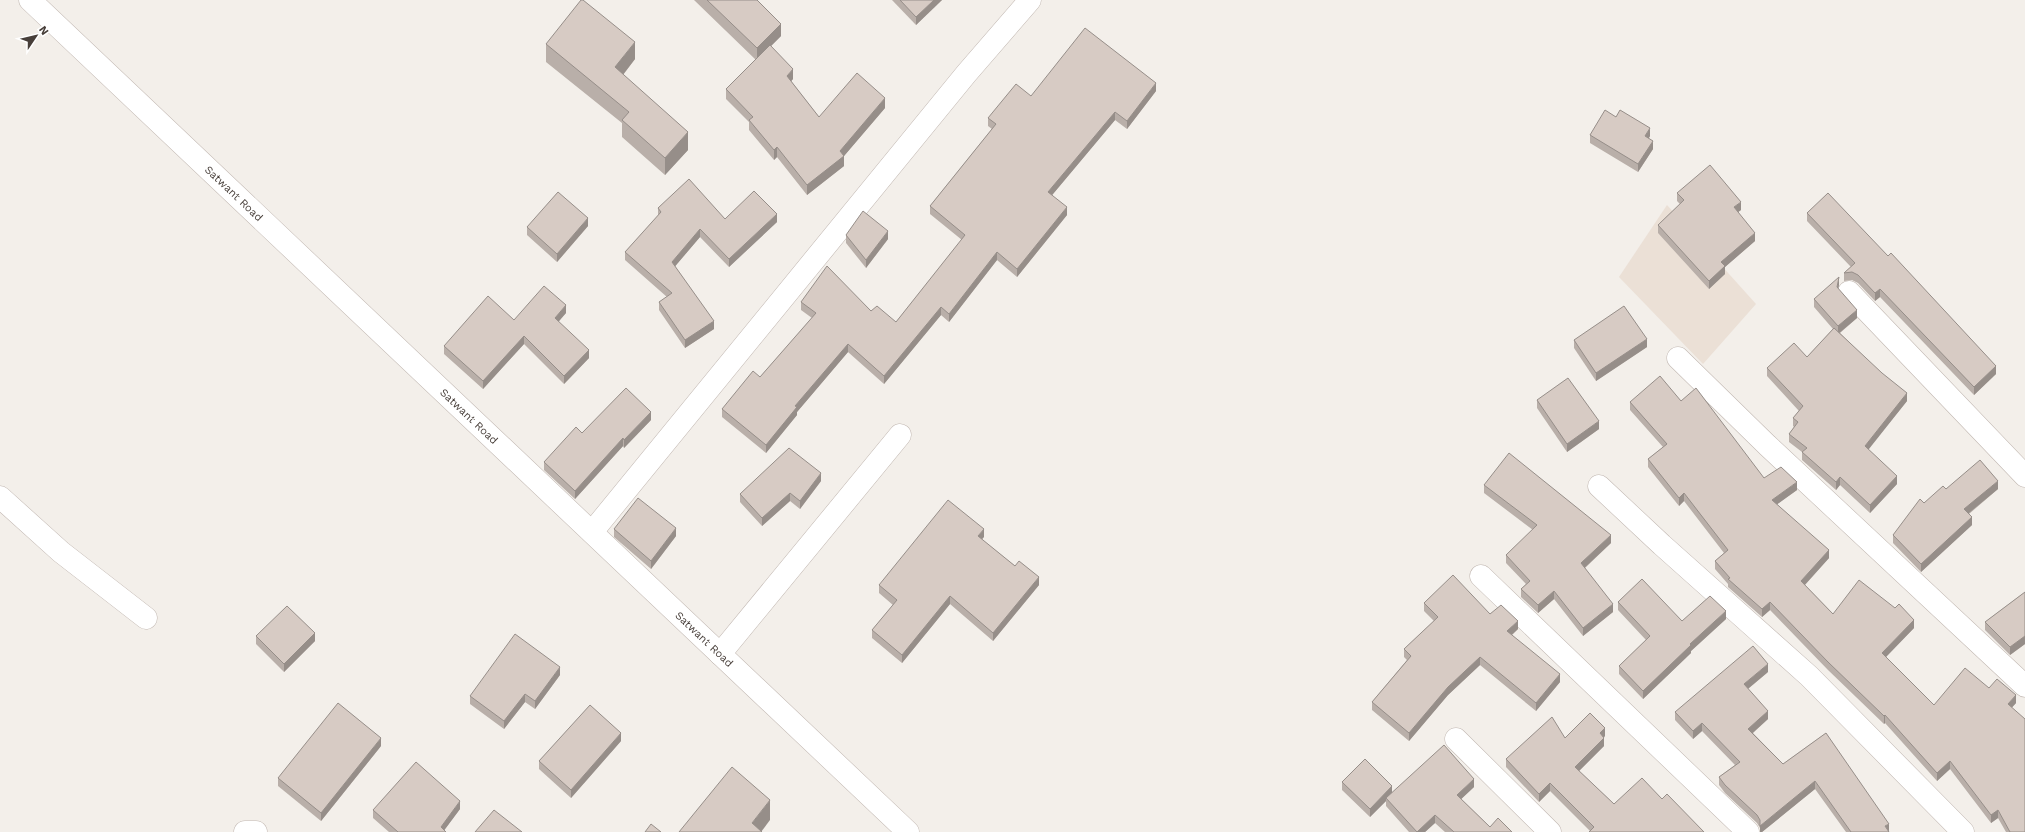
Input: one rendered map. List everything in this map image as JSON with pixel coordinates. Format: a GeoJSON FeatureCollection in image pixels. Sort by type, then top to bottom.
{"type":"FeatureCollection","features":[{"type":"Feature","properties":{"kind":"street","name":"Satwant Road"},"geometry":{"type":"LineString","coordinates":[[30,0],[908,832]]}},
{"type":"Feature","properties":{"kind":"street"},"geometry":{"type":"LineString","coordinates":[[592,532],[961,81],[1030,0]]}},
{"type":"Feature","properties":{"kind":"street"},"geometry":{"type":"LineString","coordinates":[[1848,292],[2025,476]]}},
{"type":"Feature","properties":{"kind":"street"},"geometry":{"type":"LineString","coordinates":[[1678,358],[1767,445],[2025,686]]}},
{"type":"Feature","properties":{"kind":"street"},"geometry":{"type":"LineString","coordinates":[[720,654],[900,435]]}},
{"type":"Feature","properties":{"kind":"street"},"geometry":{"type":"LineString","coordinates":[[1599,486],[1668,551],[1809,676],[1963,832]]}},
{"type":"Feature","properties":{"kind":"street"},"geometry":{"type":"LineString","coordinates":[[0,497],[61,552],[146,618]]}},
{"type":"Feature","properties":{"kind":"street"},"geometry":{"type":"LineString","coordinates":[[1481,576],[1748,832]]}},
{"type":"Feature","properties":{"kind":"street"},"geometry":{"type":"LineString","coordinates":[[1456,739],[1550,832]]}},
{"type":"Feature","properties":{"kind":"street"},"geometry":{"type":"LineString","coordinates":[[245,832],[256,832]]}},
{"type":"Feature","properties":{"kind":"shaded area"},"geometry":{"type":"Polygon","coordinates":[[[1667,205],[1756,304],[1703,364],[1619,277],[1667,205]]]}},
{"type":"Feature","properties":{"kind":"building"},"geometry":{"type":"Polygon","coordinates":[[[581,0],[583,0],[635,42],[615,67],[688,132],[665,158],[622,120],[629,112],[546,44],[581,0]]]}},
{"type":"Feature","properties":{"kind":"building"},"geometry":{"type":"Polygon","coordinates":[[[707,0],[757,0],[781,24],[757,48],[707,0]]]}},
{"type":"Feature","properties":{"kind":"building"},"geometry":{"type":"Polygon","coordinates":[[[900,0],[934,0],[916,17],[900,0]]]}},
{"type":"Feature","properties":{"kind":"building"},"geometry":{"type":"Polygon","coordinates":[[[1085,28],[1156,83],[1127,121],[1115,112],[1048,192],[1067,207],[1017,269],[997,252],[949,314],[941,307],[884,376],[848,344],[795,406],[797,407],[766,445],[722,409],[753,371],[760,377],[816,313],[801,302],[827,266],[871,311],[877,306],[896,322],[965,235],[930,206],[996,124],[988,118],[1016,84],[1031,96],[1085,28]]]}},
{"type":"Feature","properties":{"kind":"building"},"geometry":{"type":"Polygon","coordinates":[[[770,45],[793,69],[787,76],[819,117],[857,73],[885,98],[840,151],[844,156],[807,185],[777,147],[774,150],[749,120],[753,117],[726,89],[770,45]]]}},
{"type":"Feature","properties":{"kind":"building"},"geometry":{"type":"Polygon","coordinates":[[[1605,110],[1616,117],[1620,110],[1650,128],[1645,136],[1653,141],[1638,164],[1590,135],[1605,110]]]}},
{"type":"Feature","properties":{"kind":"building"},"geometry":{"type":"Polygon","coordinates":[[[1710,165],[1741,202],[1734,207],[1755,233],[1721,262],[1725,266],[1709,281],[1658,225],[1684,200],[1677,193],[1710,165]]]}},
{"type":"Feature","properties":{"kind":"building"},"geometry":{"type":"Polygon","coordinates":[[[689,179],[725,219],[754,191],[777,214],[729,259],[700,229],[672,262],[714,321],[685,340],[659,302],[672,293],[625,252],[661,212],[658,208],[689,179]]]}},
{"type":"Feature","properties":{"kind":"building"},"geometry":{"type":"Polygon","coordinates":[[[558,192],[588,218],[557,254],[527,227],[558,192]]]}},
{"type":"Feature","properties":{"kind":"building"},"geometry":{"type":"Polygon","coordinates":[[[1828,193],[1888,256],[1891,253],[1996,366],[1974,387],[1880,289],[1875,293],[1858,275],[1852,272],[1844,273],[1855,263],[1807,213],[1828,193]]]}},
{"type":"Feature","properties":{"kind":"building"},"geometry":{"type":"Polygon","coordinates":[[[863,211],[888,231],[866,260],[846,235],[863,211]]]}},
{"type":"Feature","properties":{"kind":"building"},"geometry":{"type":"Polygon","coordinates":[[[1839,277],[1837,287],[1857,310],[1838,326],[1814,299],[1839,277]]]}},
{"type":"Feature","properties":{"kind":"building"},"geometry":{"type":"Polygon","coordinates":[[[544,286],[566,305],[555,318],[589,350],[564,376],[524,336],[483,381],[444,346],[488,296],[514,320],[544,286]]]}},
{"type":"Feature","properties":{"kind":"building"},"geometry":{"type":"Polygon","coordinates":[[[1624,306],[1647,339],[1596,373],[1574,340],[1624,306]]]}},
{"type":"Feature","properties":{"kind":"building"},"geometry":{"type":"Polygon","coordinates":[[[1834,328],[1882,373],[1907,393],[1865,446],[1897,476],[1870,505],[1840,477],[1836,482],[1802,452],[1807,448],[1789,434],[1798,422],[1793,418],[1803,406],[1767,368],[1794,343],[1807,357],[1834,328]]]}},
{"type":"Feature","properties":{"kind":"building"},"geometry":{"type":"Polygon","coordinates":[[[1660,376],[1681,401],[1696,388],[1764,478],[1781,467],[1797,482],[1772,500],[1829,550],[1801,581],[1833,614],[1859,580],[1895,608],[1899,604],[1914,620],[1882,653],[1934,705],[1965,668],[1989,688],[1997,679],[2016,695],[2008,704],[2025,719],[2025,832],[2010,832],[1998,810],[1991,815],[1950,761],[1937,773],[1885,715],[1884,716],[1828,662],[1770,602],[1762,609],[1728,579],[1730,578],[1715,561],[1728,550],[1684,493],[1679,498],[1648,459],[1667,444],[1630,402],[1660,376]]]}},
{"type":"Feature","properties":{"kind":"building"},"geometry":{"type":"Polygon","coordinates":[[[1568,378],[1599,421],[1567,444],[1537,400],[1568,378]]]}},
{"type":"Feature","properties":{"kind":"building"},"geometry":{"type":"Polygon","coordinates":[[[626,388],[651,412],[624,440],[623,438],[575,491],[544,462],[576,427],[582,433],[626,388]]]}},
{"type":"Feature","properties":{"kind":"building"},"geometry":{"type":"Polygon","coordinates":[[[789,448],[821,473],[800,501],[790,493],[762,518],[740,494],[789,448]]]}},
{"type":"Feature","properties":{"kind":"building"},"geometry":{"type":"Polygon","coordinates":[[[1509,453],[1611,535],[1581,563],[1613,604],[1583,628],[1554,591],[1538,605],[1521,589],[1530,581],[1506,555],[1537,525],[1484,485],[1509,453]]]}},
{"type":"Feature","properties":{"kind":"building"},"geometry":{"type":"Polygon","coordinates":[[[1980,460],[1998,481],[1964,509],[1972,517],[1921,564],[1893,535],[1920,499],[1924,503],[1943,486],[1946,489],[1980,460]]]}},
{"type":"Feature","properties":{"kind":"building"},"geometry":{"type":"Polygon","coordinates":[[[638,498],[676,528],[651,561],[614,529],[638,498]]]}},
{"type":"Feature","properties":{"kind":"building"},"geometry":{"type":"Polygon","coordinates":[[[948,500],[984,529],[978,536],[1015,566],[1019,561],[1039,577],[993,633],[950,596],[902,655],[872,630],[897,600],[879,585],[948,500]]]}},
{"type":"Feature","properties":{"kind":"building"},"geometry":{"type":"Polygon","coordinates":[[[1453,575],[1490,614],[1501,605],[1518,621],[1507,631],[1560,674],[1536,703],[1480,657],[1448,687],[1409,733],[1372,702],[1411,656],[1404,649],[1438,617],[1424,603],[1453,575]]]}},
{"type":"Feature","properties":{"kind":"building"},"geometry":{"type":"Polygon","coordinates":[[[1642,579],[1682,621],[1710,596],[1726,611],[1690,644],[1691,645],[1643,691],[1619,666],[1650,636],[1618,602],[1642,579]]]}},
{"type":"Feature","properties":{"kind":"building"},"geometry":{"type":"Polygon","coordinates":[[[2025,592],[2025,636],[2010,647],[1985,622],[2025,592]]]}},
{"type":"Feature","properties":{"kind":"building"},"geometry":{"type":"Polygon","coordinates":[[[287,606],[315,633],[284,664],[256,636],[287,606]]]}},
{"type":"Feature","properties":{"kind":"building"},"geometry":{"type":"Polygon","coordinates":[[[515,634],[560,667],[535,701],[525,694],[504,721],[470,696],[515,634]]]}},
{"type":"Feature","properties":{"kind":"building"},"geometry":{"type":"Polygon","coordinates":[[[1753,646],[1768,664],[1744,684],[1768,711],[1748,729],[1783,764],[1826,733],[1889,824],[1885,826],[1889,832],[1851,832],[1815,781],[1760,826],[1760,820],[1757,815],[1725,785],[1719,777],[1740,762],[1702,723],[1693,731],[1675,712],[1753,646]]]}},
{"type":"Feature","properties":{"kind":"building"},"geometry":{"type":"Polygon","coordinates":[[[338,703],[381,738],[321,813],[278,778],[338,703]]]}},
{"type":"Feature","properties":{"kind":"building"},"geometry":{"type":"Polygon","coordinates":[[[590,705],[621,733],[571,790],[539,761],[590,705]]]}},
{"type":"Feature","properties":{"kind":"building"},"geometry":{"type":"Polygon","coordinates":[[[1590,713],[1605,728],[1600,733],[1604,738],[1575,767],[1614,804],[1642,778],[1662,799],[1667,794],[1704,832],[1589,832],[1594,827],[1550,783],[1539,794],[1506,759],[1552,717],[1565,738],[1590,713]]]}},
{"type":"Feature","properties":{"kind":"building"},"geometry":{"type":"Polygon","coordinates":[[[1444,745],[1474,779],[1457,795],[1490,827],[1498,818],[1512,832],[1454,832],[1435,815],[1417,832],[1386,798],[1444,745]]]}},
{"type":"Feature","properties":{"kind":"building"},"geometry":{"type":"Polygon","coordinates":[[[1365,759],[1392,786],[1370,809],[1342,782],[1365,759]]]}},
{"type":"Feature","properties":{"kind":"building"},"geometry":{"type":"Polygon","coordinates":[[[416,762],[460,801],[441,827],[446,832],[398,832],[373,810],[416,762]]]}},
{"type":"Feature","properties":{"kind":"building"},"geometry":{"type":"Polygon","coordinates":[[[732,767],[770,800],[752,823],[762,832],[679,832],[732,767]]]}},
{"type":"Feature","properties":{"kind":"building"},"geometry":{"type":"Polygon","coordinates":[[[494,810],[522,832],[475,832],[494,810]]]}},
{"type":"Feature","properties":{"kind":"building"},"geometry":{"type":"Polygon","coordinates":[[[651,824],[661,832],[645,832],[651,824]]]}}]}
